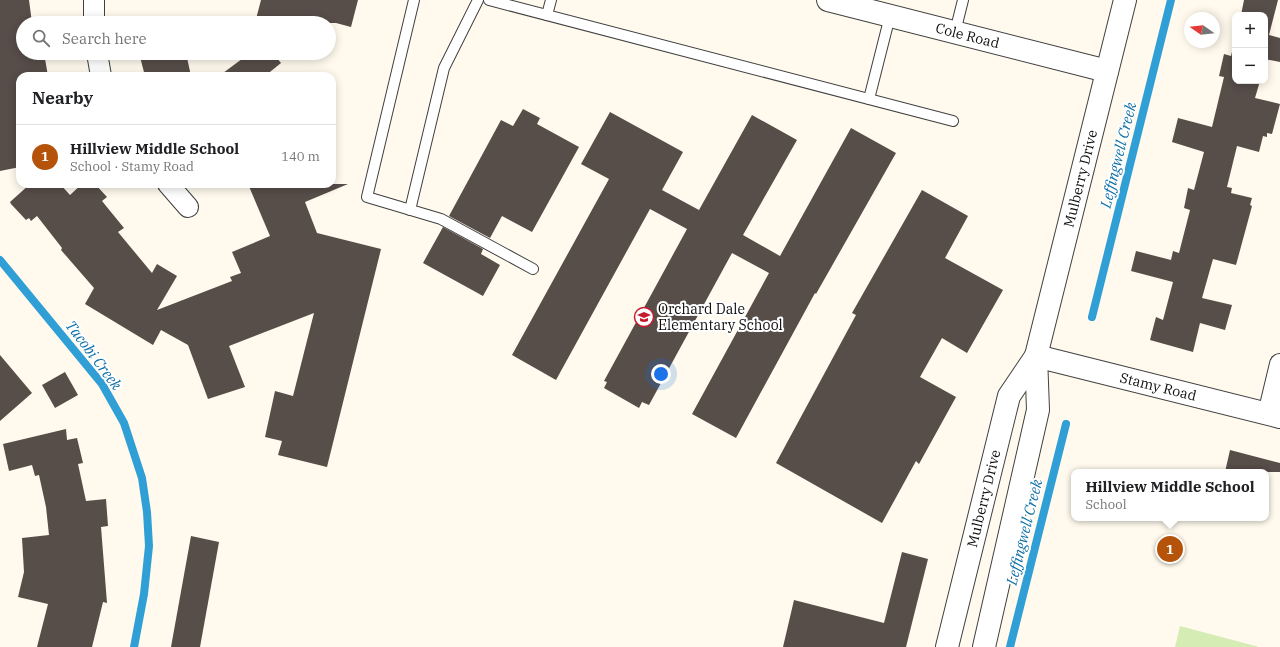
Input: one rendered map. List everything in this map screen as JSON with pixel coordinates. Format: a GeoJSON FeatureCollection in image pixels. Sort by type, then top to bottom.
{"type":"FeatureCollection","features":[{"type":"Feature","properties":{"kind":"street"},"geometry":{"type":"LineString","coordinates":[[94,0],[94,16]]}},
{"type":"Feature","properties":{"kind":"street","name":"Cole Road"},"geometry":{"type":"LineString","coordinates":[[828,0],[1107,71]]}},
{"type":"Feature","properties":{"kind":"street","name":"Mulberry Drive"},"geometry":{"type":"LineString","coordinates":[[984,647],[1038,410],[1036,356],[1125,0]]}},
{"type":"Feature","properties":{"kind":"street"},"geometry":{"type":"LineString","coordinates":[[98,60],[100,72]]}},
{"type":"Feature","properties":{"kind":"street"},"geometry":{"type":"LineString","coordinates":[[171,188],[188,207]]}},
{"type":"Feature","properties":{"kind":"street","name":"Mulberry Drive"},"geometry":{"type":"LineString","coordinates":[[947,647],[1009,396],[1036,356]]}},
{"type":"Feature","properties":{"kind":"street","name":"Stamy Road"},"geometry":{"type":"LineString","coordinates":[[1036,356],[1274,416]]}},
{"type":"Feature","properties":{"kind":"street"},"geometry":{"type":"LineString","coordinates":[[1274,416],[1280,364]]}},
{"type":"Feature","properties":{"kind":"lane"},"geometry":{"type":"LineString","coordinates":[[414,0],[367,197],[441,219],[533,268]]}},
{"type":"Feature","properties":{"kind":"lane"},"geometry":{"type":"LineString","coordinates":[[410,210],[444,68],[478,0]]}},
{"type":"Feature","properties":{"kind":"lane"},"geometry":{"type":"LineString","coordinates":[[488,0],[953,121]]}},
{"type":"Feature","properties":{"kind":"lane"},"geometry":{"type":"LineString","coordinates":[[547,15],[551,0]]}},
{"type":"Feature","properties":{"kind":"lane"},"geometry":{"type":"LineString","coordinates":[[955,32],[963,0]]}},
{"type":"Feature","properties":{"kind":"lane"},"geometry":{"type":"LineString","coordinates":[[868,99],[890,16]]}},
{"type":"Feature","properties":{"kind":"green space"},"geometry":{"type":"Polygon","coordinates":[[[1180,626],[1259,647],[1175,647],[1180,626]]]}},
{"type":"Feature","properties":{"kind":"building"},"geometry":{"type":"Polygon","coordinates":[[[0,0],[29,0],[31,16],[16,16],[16,60],[45,60],[47,72],[16,72],[16,168],[0,171],[0,0]]]}},
{"type":"Feature","properties":{"kind":"building"},"geometry":{"type":"Polygon","coordinates":[[[261,0],[358,0],[351,27],[336,23],[336,16],[257,16],[261,0]]]}},
{"type":"Feature","properties":{"kind":"building"},"geometry":{"type":"Polygon","coordinates":[[[1244,0],[1278,0],[1269,35],[1280,38],[1280,62],[1268,60],[1268,12],[1242,12],[1244,0]]]}},
{"type":"Feature","properties":{"kind":"building"},"geometry":{"type":"Polygon","coordinates":[[[1232,52],[1232,84],[1259,84],[1255,98],[1280,104],[1272,134],[1267,133],[1267,137],[1263,136],[1259,152],[1237,146],[1227,187],[1232,188],[1231,193],[1252,198],[1250,205],[1252,206],[1236,265],[1213,259],[1202,298],[1232,305],[1225,330],[1200,323],[1193,352],[1150,340],[1156,317],[1163,320],[1173,282],[1131,271],[1136,251],[1171,260],[1173,251],[1179,253],[1190,210],[1184,208],[1188,188],[1194,190],[1204,152],[1172,142],[1178,118],[1212,127],[1224,77],[1219,76],[1224,54],[1231,56],[1232,52]]]}},
{"type":"Feature","properties":{"kind":"building"},"geometry":{"type":"Polygon","coordinates":[[[141,60],[188,60],[190,72],[144,72],[141,60]]]}},
{"type":"Feature","properties":{"kind":"building"},"geometry":{"type":"Polygon","coordinates":[[[241,60],[279,60],[281,63],[270,72],[224,72],[241,60]]]}},
{"type":"Feature","properties":{"kind":"building"},"geometry":{"type":"Polygon","coordinates":[[[523,109],[540,118],[537,124],[579,147],[532,232],[502,216],[490,238],[449,216],[501,120],[513,126],[523,109]]]}},
{"type":"Feature","properties":{"kind":"building"},"geometry":{"type":"Polygon","coordinates":[[[610,112],[683,152],[662,190],[699,210],[752,115],[797,140],[743,235],[780,256],[851,128],[896,153],[816,294],[815,293],[736,438],[692,414],[769,273],[732,253],[649,405],[642,402],[639,408],[604,388],[607,382],[604,381],[687,229],[650,209],[556,380],[512,355],[609,179],[581,164],[610,112]]]}},
{"type":"Feature","properties":{"kind":"building"},"geometry":{"type":"Polygon","coordinates":[[[336,184],[348,184],[305,202],[317,233],[381,249],[327,467],[278,455],[282,441],[265,437],[275,391],[293,396],[314,313],[229,346],[245,387],[208,399],[188,345],[161,330],[153,345],[85,304],[94,288],[61,250],[62,248],[37,216],[31,221],[29,218],[26,220],[10,202],[26,188],[64,188],[70,195],[78,188],[99,188],[107,197],[102,201],[124,228],[118,232],[152,273],[157,264],[177,276],[157,310],[232,281],[230,277],[241,273],[232,252],[270,236],[250,188],[336,188],[336,184]]]}},
{"type":"Feature","properties":{"kind":"building"},"geometry":{"type":"Polygon","coordinates":[[[922,190],[968,216],[945,258],[1003,290],[967,353],[942,338],[920,377],[956,397],[919,464],[916,461],[882,523],[776,463],[856,315],[852,313],[922,190]]]}},
{"type":"Feature","properties":{"kind":"building"},"geometry":{"type":"Polygon","coordinates":[[[443,227],[483,249],[481,254],[500,265],[483,296],[423,263],[443,227]]]}},
{"type":"Feature","properties":{"kind":"building"},"geometry":{"type":"Polygon","coordinates":[[[0,355],[32,393],[0,421],[0,355]]]}},
{"type":"Feature","properties":{"kind":"building"},"geometry":{"type":"Polygon","coordinates":[[[65,372],[78,395],[55,408],[42,385],[65,372]]]}},
{"type":"Feature","properties":{"kind":"building"},"geometry":{"type":"Polygon","coordinates":[[[66,429],[67,440],[77,438],[83,463],[78,464],[86,501],[106,499],[108,526],[101,527],[107,603],[103,602],[92,647],[37,647],[48,604],[18,597],[24,572],[22,538],[49,535],[46,507],[39,475],[35,476],[32,465],[9,471],[3,444],[66,429]]]}},
{"type":"Feature","properties":{"kind":"building"},"geometry":{"type":"Polygon","coordinates":[[[1230,450],[1280,463],[1280,472],[1269,472],[1269,469],[1226,469],[1230,450]]]}},
{"type":"Feature","properties":{"kind":"building"},"geometry":{"type":"Polygon","coordinates":[[[191,536],[219,542],[200,647],[171,647],[191,536]]]}},
{"type":"Feature","properties":{"kind":"building"},"geometry":{"type":"Polygon","coordinates":[[[902,552],[928,559],[906,647],[783,647],[794,600],[884,623],[902,552]]]}},
{"type":"Feature","properties":{"kind":"waterway","name":"Leffingwell Creek"},"geometry":{"type":"LineString","coordinates":[[1092,317],[1171,0]]}},
{"type":"Feature","properties":{"kind":"waterway","name":"Tacobi Creek"},"geometry":{"type":"LineString","coordinates":[[0,260],[102,384],[124,423],[142,478],[147,512],[149,546],[144,594],[134,647]]}},
{"type":"Feature","properties":{"kind":"waterway","name":"Leffingwell Creek"},"geometry":{"type":"LineString","coordinates":[[1010,647],[1066,424]]}},
{"type":"Feature","properties":{"kind":"place","name":"Orchard Dale Elementary School"},"geometry":{"type":"Point","coordinates":[644,317]}},
{"type":"Feature","properties":{"kind":"place","name":"Hillview Middle School"},"geometry":{"type":"Point","coordinates":[1170,549]}}]}
